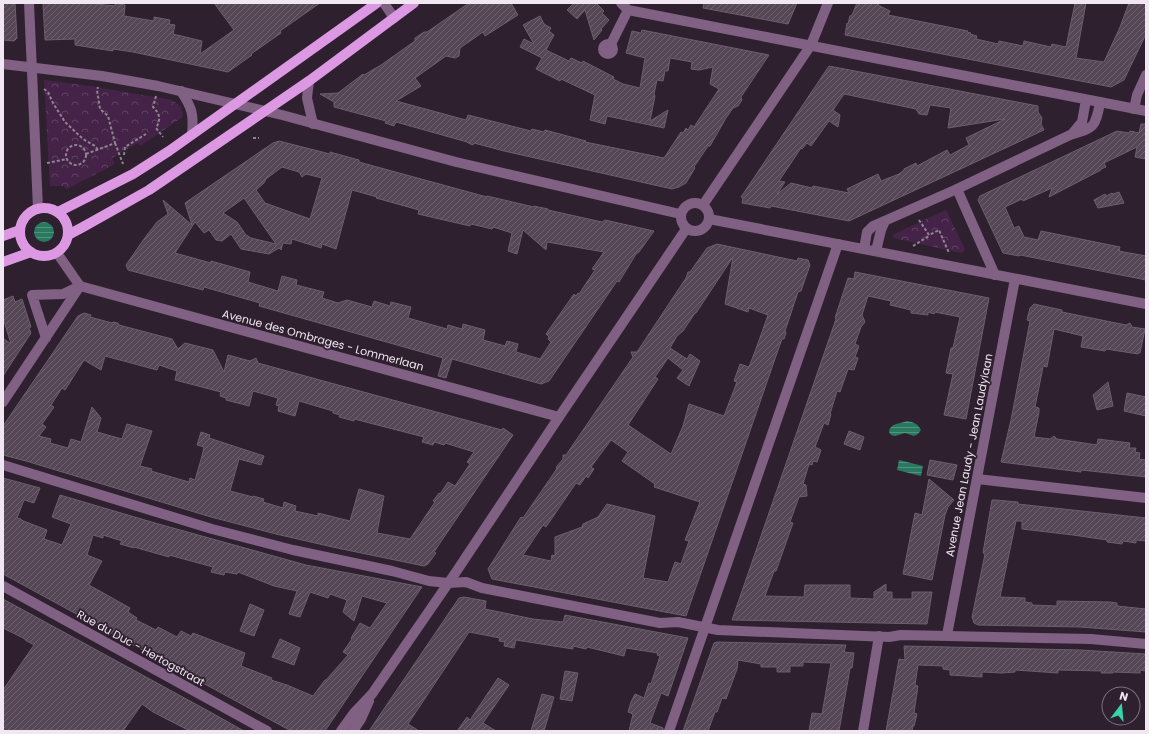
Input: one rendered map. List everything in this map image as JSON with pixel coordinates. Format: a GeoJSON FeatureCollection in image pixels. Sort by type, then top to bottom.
{"type":"FeatureCollection","features":[{"type":"Feature","properties":{"kind":"main road"},"geometry":{"type":"LineString","coordinates":[[58,212],[133,174],[170,151],[235,103],[377,3]]}},
{"type":"Feature","properties":{"kind":"main road"},"geometry":{"type":"LineString","coordinates":[[68,234],[84,227],[149,190],[309,81],[414,3]]}},
{"type":"Feature","properties":{"kind":"main road"},"geometry":{"type":"LineString","coordinates":[[38,209],[52,209],[58,212],[67,223],[68,234],[66,244],[57,253],[50,256],[42,256],[25,247],[22,242],[20,230],[21,224],[28,214],[38,209]]}},
{"type":"Feature","properties":{"kind":"main road"},"geometry":{"type":"LineString","coordinates":[[3,236],[20,230]]}},
{"type":"Feature","properties":{"kind":"main road"},"geometry":{"type":"LineString","coordinates":[[3,262],[32,252]]}},
{"type":"Feature","properties":{"kind":"street"},"geometry":{"type":"LineString","coordinates":[[29,3],[33,67],[38,209]]}},
{"type":"Feature","properties":{"kind":"street"},"geometry":{"type":"LineString","coordinates":[[384,3],[394,18]]}},
{"type":"Feature","properties":{"kind":"street"},"geometry":{"type":"LineString","coordinates":[[703,205],[811,45],[828,3]]}},
{"type":"Feature","properties":{"kind":"street"},"geometry":{"type":"LineString","coordinates":[[611,44],[625,6],[811,45],[1146,111]]}},
{"type":"Feature","properties":{"kind":"street"},"geometry":{"type":"LineString","coordinates":[[3,64],[102,76],[181,91],[235,103],[456,162],[680,214]]}},
{"type":"Feature","properties":{"kind":"street"},"geometry":{"type":"LineString","coordinates":[[1134,109],[1137,95],[1146,76]]}},
{"type":"Feature","properties":{"kind":"street"},"geometry":{"type":"LineString","coordinates":[[309,81],[307,98],[313,124]]}},
{"type":"Feature","properties":{"kind":"street"},"geometry":{"type":"LineString","coordinates":[[181,91],[192,109],[192,134]]}},
{"type":"Feature","properties":{"kind":"street"},"geometry":{"type":"LineString","coordinates":[[1070,136],[1078,129],[1082,122],[1086,100]]}},
{"type":"Feature","properties":{"kind":"street"},"geometry":{"type":"LineString","coordinates":[[864,249],[867,232],[872,226],[957,189],[1070,136],[1089,130],[1094,125],[1100,103]]}},
{"type":"Feature","properties":{"kind":"street"},"geometry":{"type":"LineString","coordinates":[[957,189],[995,275]]}},
{"type":"Feature","properties":{"kind":"street"},"geometry":{"type":"LineString","coordinates":[[694,202],[703,205],[707,209],[709,219],[706,226],[698,231],[690,231],[686,229],[681,222],[680,214],[682,209],[689,203],[694,202]]}},
{"type":"Feature","properties":{"kind":"street"},"geometry":{"type":"LineString","coordinates":[[709,219],[1146,304]]}},
{"type":"Feature","properties":{"kind":"street"},"geometry":{"type":"LineString","coordinates":[[876,251],[881,230],[885,221]]}},
{"type":"Feature","properties":{"kind":"street"},"geometry":{"type":"LineString","coordinates":[[341,731],[354,713],[372,694],[686,229]]}},
{"type":"Feature","properties":{"kind":"street"},"geometry":{"type":"LineString","coordinates":[[669,731],[838,244]]}},
{"type":"Feature","properties":{"kind":"street"},"geometry":{"type":"LineString","coordinates":[[57,253],[80,286]]}},
{"type":"Feature","properties":{"kind":"street","name":"Avenue Jean Laudy - Jean Laudylaan"},"geometry":{"type":"LineString","coordinates":[[947,635],[1015,279]]}},
{"type":"Feature","properties":{"kind":"street"},"geometry":{"type":"LineString","coordinates":[[3,402],[80,286]]}},
{"type":"Feature","properties":{"kind":"street"},"geometry":{"type":"LineString","coordinates":[[46,338],[32,295],[63,294],[80,286]]}},
{"type":"Feature","properties":{"kind":"street","name":"Avenue des Ombrages - Lommerlaan"},"geometry":{"type":"LineString","coordinates":[[80,286],[559,417]]}},
{"type":"Feature","properties":{"kind":"street"},"geometry":{"type":"LineString","coordinates":[[3,465],[212,529],[293,550],[392,571],[429,581],[448,583],[466,582],[482,588],[660,622],[678,622],[718,630],[889,637],[901,635],[947,635],[1091,639],[1146,644]]}},
{"type":"Feature","properties":{"kind":"street"},"geometry":{"type":"LineString","coordinates":[[977,480],[1146,498]]}},
{"type":"Feature","properties":{"kind":"street","name":"Rue du Duc - Hertogstraat"},"geometry":{"type":"LineString","coordinates":[[3,586],[267,731]]}},
{"type":"Feature","properties":{"kind":"street"},"geometry":{"type":"LineString","coordinates":[[863,731],[879,636]]}},
{"type":"Feature","properties":{"kind":"street"},"geometry":{"type":"LineString","coordinates":[[353,731],[361,719],[372,694]]}},
{"type":"Feature","properties":{"kind":"path"},"geometry":{"type":"LineString","coordinates":[[99,85],[97,90],[100,109],[108,116],[123,164]]}},
{"type":"Feature","properties":{"kind":"path"},"geometry":{"type":"LineString","coordinates":[[43,88],[48,92],[65,122],[83,139],[95,146],[98,150]]}},
{"type":"Feature","properties":{"kind":"path"},"geometry":{"type":"LineString","coordinates":[[156,95],[153,107],[158,112],[160,121],[156,128],[163,137]]}},
{"type":"Feature","properties":{"kind":"path"},"geometry":{"type":"LineString","coordinates":[[124,155],[125,147],[146,134]]}},
{"type":"Feature","properties":{"kind":"path"},"geometry":{"type":"LineString","coordinates":[[259,138],[255,140],[259,138]]}},
{"type":"Feature","properties":{"kind":"path"},"geometry":{"type":"LineString","coordinates":[[86,154],[116,143]]}},
{"type":"Feature","properties":{"kind":"path"},"geometry":{"type":"LineString","coordinates":[[73,146],[80,146],[86,154],[83,163],[78,166],[71,164],[67,159],[66,156],[68,150],[73,146]]}},
{"type":"Feature","properties":{"kind":"path"},"geometry":{"type":"LineString","coordinates":[[120,157],[127,153]]}},
{"type":"Feature","properties":{"kind":"path"},"geometry":{"type":"LineString","coordinates":[[124,155],[128,156]]}},
{"type":"Feature","properties":{"kind":"path"},"geometry":{"type":"LineString","coordinates":[[47,163],[67,159]]}},
{"type":"Feature","properties":{"kind":"path"},"geometry":{"type":"LineString","coordinates":[[920,220],[929,235]]}},
{"type":"Feature","properties":{"kind":"path"},"geometry":{"type":"LineString","coordinates":[[913,246],[939,230],[949,253]]}},
{"type":"Feature","properties":{"kind":"green space"},"geometry":{"type":"Polygon","coordinates":[[[44,80],[172,100],[181,107],[183,117],[140,146],[138,143],[112,158],[115,164],[67,189],[63,186],[50,186],[44,80]]]}},
{"type":"Feature","properties":{"kind":"green space"},"geometry":{"type":"Polygon","coordinates":[[[946,210],[965,249],[961,253],[893,238],[894,234],[946,210]]]}},
{"type":"Feature","properties":{"kind":"shaded area"},"geometry":{"type":"Polygon","coordinates":[[[44,222],[51,225],[54,232],[51,239],[44,242],[37,239],[34,232],[37,225],[44,222]]]}},
{"type":"Feature","properties":{"kind":"shaded area"},"geometry":{"type":"Polygon","coordinates":[[[907,421],[919,426],[921,430],[918,434],[914,436],[905,433],[895,436],[891,435],[889,432],[891,427],[907,421]]]}},
{"type":"Feature","properties":{"kind":"shaded area"},"geometry":{"type":"Polygon","coordinates":[[[899,460],[923,466],[921,476],[897,470],[899,460]]]}},
{"type":"Feature","properties":{"kind":"building"},"geometry":{"type":"Polygon","coordinates":[[[3,3],[15,3],[17,38],[14,41],[3,40],[3,3]]]}},
{"type":"Feature","properties":{"kind":"building"},"geometry":{"type":"Polygon","coordinates":[[[43,3],[87,3],[115,6],[115,3],[125,5],[124,16],[154,21],[154,17],[170,20],[169,24],[175,25],[173,34],[202,41],[200,54],[234,30],[214,3],[320,3],[280,31],[281,33],[228,72],[133,52],[113,49],[113,51],[75,45],[75,39],[45,40],[43,3]]]}},
{"type":"Feature","properties":{"kind":"building"},"geometry":{"type":"Polygon","coordinates":[[[469,3],[511,3],[518,15],[485,36],[483,32],[460,48],[459,56],[455,58],[446,56],[415,78],[421,86],[396,101],[466,120],[468,115],[531,131],[532,129],[544,132],[545,130],[586,141],[585,142],[664,158],[681,132],[683,133],[686,128],[688,130],[691,125],[694,127],[719,89],[710,84],[713,67],[699,70],[691,69],[692,62],[670,58],[668,71],[665,71],[663,81],[657,80],[650,121],[668,110],[664,128],[607,116],[605,124],[590,120],[595,95],[561,79],[560,81],[536,69],[542,58],[520,47],[524,39],[534,44],[523,25],[540,16],[544,24],[551,28],[549,31],[554,35],[546,50],[569,61],[571,58],[582,63],[583,61],[614,77],[613,79],[623,84],[640,88],[645,58],[626,53],[632,31],[641,33],[642,30],[769,55],[741,97],[742,100],[738,106],[733,108],[710,146],[708,146],[694,167],[695,168],[686,183],[672,189],[474,143],[473,145],[396,122],[394,126],[385,123],[386,121],[334,107],[334,102],[320,94],[338,93],[363,74],[364,75],[381,65],[415,41],[415,38],[424,32],[427,32],[469,3]]]}},
{"type":"Feature","properties":{"kind":"building"},"geometry":{"type":"Polygon","coordinates":[[[574,3],[596,3],[604,11],[602,13],[609,20],[594,40],[585,10],[577,19],[567,10],[574,3]]]}},
{"type":"Feature","properties":{"kind":"building"},"geometry":{"type":"Polygon","coordinates":[[[704,3],[797,3],[788,24],[703,8],[704,3]]]}},
{"type":"Feature","properties":{"kind":"building"},"geometry":{"type":"Polygon","coordinates":[[[857,3],[879,3],[878,5],[890,11],[888,15],[968,31],[967,32],[971,33],[970,34],[977,36],[976,39],[998,44],[999,41],[1023,46],[1024,41],[1051,47],[1052,44],[1066,47],[1075,3],[1086,3],[1076,58],[1104,62],[1129,3],[1146,3],[1146,34],[1124,80],[1111,87],[845,35],[847,23],[848,24],[850,16],[852,15],[857,3]]]}},
{"type":"Feature","properties":{"kind":"building"},"geometry":{"type":"Polygon","coordinates":[[[829,66],[1038,106],[1038,112],[1042,118],[1041,124],[1044,130],[849,221],[771,206],[770,208],[742,203],[743,198],[741,197],[829,66]],[[844,94],[833,110],[840,115],[838,127],[829,121],[811,146],[807,143],[802,149],[801,148],[779,181],[785,182],[777,194],[791,183],[812,188],[813,186],[849,193],[847,189],[878,174],[881,181],[899,174],[904,169],[916,163],[917,166],[947,150],[950,155],[969,145],[966,138],[1005,119],[948,128],[951,108],[930,105],[927,115],[919,114],[916,109],[844,94]]]}},
{"type":"Feature","properties":{"kind":"building"},"geometry":{"type":"Polygon","coordinates":[[[1141,124],[1146,124],[1146,159],[1135,157],[1137,147],[1104,163],[1106,167],[1049,197],[1052,188],[1005,207],[1014,228],[1019,226],[1024,237],[1038,240],[1041,231],[1120,247],[1119,251],[1146,256],[1146,280],[1003,253],[978,200],[980,196],[1117,131],[1139,133],[1141,124]]]}},
{"type":"Feature","properties":{"kind":"building"},"geometry":{"type":"Polygon","coordinates":[[[279,141],[330,154],[330,152],[359,160],[359,162],[487,197],[548,209],[602,222],[605,220],[654,231],[636,254],[619,282],[617,281],[549,381],[541,384],[452,359],[446,378],[438,376],[443,358],[259,306],[260,303],[204,287],[203,290],[128,270],[126,265],[144,239],[157,222],[168,214],[163,200],[192,225],[185,203],[273,143],[279,141]],[[282,167],[266,179],[264,183],[256,190],[265,203],[310,219],[322,178],[306,174],[302,177],[299,172],[282,167]],[[352,190],[336,249],[322,244],[321,248],[292,239],[291,244],[283,243],[281,250],[279,248],[269,254],[241,249],[231,234],[222,241],[216,240],[209,230],[204,233],[195,222],[175,253],[250,272],[248,282],[278,291],[282,276],[297,280],[296,285],[324,292],[322,298],[338,303],[347,300],[372,307],[374,301],[390,306],[391,302],[411,307],[408,318],[447,329],[448,325],[462,329],[463,324],[485,330],[483,340],[505,346],[507,341],[518,344],[516,352],[540,359],[551,342],[546,334],[574,294],[576,296],[578,293],[579,294],[595,270],[592,269],[604,252],[547,242],[546,250],[523,230],[517,254],[508,251],[512,233],[493,227],[492,229],[471,224],[470,226],[418,214],[419,210],[352,190]],[[244,198],[223,213],[237,222],[246,235],[251,238],[276,244],[244,198]]]}},
{"type":"Feature","properties":{"kind":"building"},"geometry":{"type":"Polygon","coordinates":[[[1119,192],[1124,203],[1098,208],[1094,200],[1105,194],[1106,196],[1119,192]]]}},
{"type":"Feature","properties":{"kind":"building"},"geometry":{"type":"Polygon","coordinates":[[[717,244],[797,261],[798,258],[808,260],[810,265],[801,291],[798,292],[785,331],[786,333],[784,339],[782,339],[777,353],[686,616],[492,579],[488,569],[521,517],[523,518],[563,459],[563,455],[566,455],[633,357],[631,352],[637,352],[686,278],[688,272],[690,272],[707,248],[717,244]],[[733,257],[696,313],[683,331],[677,336],[670,348],[687,359],[690,354],[700,361],[689,386],[677,378],[683,370],[668,358],[655,377],[658,379],[628,425],[671,454],[683,426],[689,404],[724,416],[737,382],[734,381],[740,364],[749,367],[768,315],[749,308],[748,312],[725,304],[733,257]],[[611,440],[591,467],[594,469],[588,478],[586,476],[580,485],[576,483],[546,527],[543,525],[523,555],[551,561],[552,555],[555,556],[555,537],[582,527],[583,524],[598,517],[607,504],[655,516],[643,578],[668,582],[675,562],[681,564],[689,541],[685,540],[700,502],[654,487],[655,484],[622,461],[628,452],[611,440]]]}},
{"type":"Feature","properties":{"kind":"building"},"geometry":{"type":"Polygon","coordinates":[[[855,272],[989,298],[966,419],[944,415],[953,374],[946,373],[951,348],[953,348],[960,317],[935,312],[934,314],[928,312],[928,315],[911,313],[911,310],[890,305],[891,301],[868,296],[862,315],[865,322],[861,327],[855,344],[859,346],[855,357],[858,358],[854,370],[848,369],[840,392],[837,391],[828,425],[824,423],[815,447],[821,450],[817,462],[813,461],[812,465],[809,464],[803,484],[806,485],[807,496],[799,497],[790,522],[793,523],[776,571],[774,571],[765,596],[804,597],[805,585],[850,585],[850,598],[874,599],[874,592],[886,584],[886,592],[892,592],[892,599],[912,599],[912,592],[932,592],[927,624],[732,620],[836,319],[835,318],[848,278],[854,279],[855,272]]]}},
{"type":"Feature","properties":{"kind":"building"},"geometry":{"type":"Polygon","coordinates":[[[13,296],[15,302],[22,299],[31,327],[29,328],[31,333],[3,376],[3,338],[11,344],[3,318],[3,300],[13,296]]]}},
{"type":"Feature","properties":{"kind":"building"},"geometry":{"type":"Polygon","coordinates":[[[1034,304],[1062,310],[1062,312],[1126,325],[1130,323],[1132,327],[1145,329],[1140,353],[1138,354],[1081,347],[1083,336],[1054,329],[1047,367],[1043,366],[1035,407],[1039,408],[1039,412],[1034,437],[1050,439],[1054,436],[1057,439],[1097,445],[1098,439],[1130,443],[1129,448],[1136,448],[1135,452],[1140,453],[1139,459],[1146,460],[1146,477],[1081,470],[1081,472],[1001,462],[1011,420],[1030,321],[1027,320],[1030,308],[1034,304]]]}},
{"type":"Feature","properties":{"kind":"building"},"geometry":{"type":"Polygon","coordinates":[[[84,313],[91,315],[90,317],[112,323],[118,323],[119,325],[172,339],[178,349],[185,343],[213,350],[224,372],[228,355],[250,361],[256,358],[258,363],[502,430],[503,428],[513,435],[434,552],[436,553],[428,564],[424,566],[276,534],[211,517],[3,455],[3,426],[78,316],[84,313]],[[105,356],[101,370],[84,360],[65,390],[62,388],[51,405],[54,407],[42,424],[46,427],[39,436],[51,439],[50,443],[68,448],[71,439],[81,442],[92,407],[101,418],[97,432],[122,439],[127,424],[152,431],[140,466],[152,469],[151,471],[189,482],[190,478],[195,480],[202,456],[204,447],[197,445],[201,432],[210,435],[209,438],[264,456],[261,465],[239,459],[230,491],[264,499],[263,502],[283,508],[284,502],[296,506],[295,511],[318,516],[318,513],[350,521],[359,489],[384,496],[377,533],[410,539],[435,502],[433,501],[448,482],[455,486],[470,464],[467,462],[474,452],[445,443],[444,445],[434,442],[433,445],[422,442],[424,437],[354,419],[354,421],[339,417],[340,415],[333,413],[333,411],[299,401],[295,416],[278,411],[279,406],[276,405],[278,398],[253,391],[249,406],[226,400],[226,398],[220,396],[221,392],[175,380],[177,371],[159,365],[157,370],[105,356]]]}},
{"type":"Feature","properties":{"kind":"building"},"geometry":{"type":"Polygon","coordinates":[[[1108,382],[1113,406],[1097,410],[1093,395],[1108,382]]]}},
{"type":"Feature","properties":{"kind":"building"},"geometry":{"type":"Polygon","coordinates":[[[1127,393],[1146,397],[1146,416],[1124,411],[1127,393]]]}},
{"type":"Feature","properties":{"kind":"building"},"geometry":{"type":"Polygon","coordinates":[[[849,431],[864,437],[860,450],[844,444],[849,431]]]}},
{"type":"Feature","properties":{"kind":"building"},"geometry":{"type":"Polygon","coordinates":[[[930,460],[957,465],[953,480],[927,475],[930,460]]]}},
{"type":"Feature","properties":{"kind":"building"},"geometry":{"type":"Polygon","coordinates":[[[3,478],[40,488],[34,503],[24,500],[17,518],[47,530],[44,539],[62,545],[71,524],[52,517],[60,495],[306,565],[422,587],[325,731],[291,731],[3,574],[3,478]],[[93,535],[87,555],[102,561],[89,585],[130,608],[128,612],[137,618],[136,620],[156,630],[158,627],[177,637],[181,631],[191,636],[193,633],[245,653],[241,666],[272,678],[271,680],[313,696],[325,680],[348,655],[343,652],[360,623],[370,628],[387,603],[362,596],[354,621],[343,612],[347,600],[330,594],[328,598],[310,592],[300,617],[289,614],[297,591],[274,586],[238,572],[237,574],[225,572],[224,575],[211,572],[213,567],[120,544],[122,541],[103,535],[103,538],[93,535]]]}},
{"type":"Feature","properties":{"kind":"building"},"geometry":{"type":"Polygon","coordinates":[[[929,479],[954,500],[948,507],[945,515],[932,580],[903,574],[915,513],[922,515],[929,479]]]}},
{"type":"Feature","properties":{"kind":"building"},"geometry":{"type":"Polygon","coordinates":[[[992,500],[1146,518],[1146,541],[1136,540],[1136,543],[1123,541],[1122,544],[1107,542],[1107,540],[1022,529],[1022,521],[1016,521],[1000,597],[1025,598],[1025,602],[1032,603],[1032,605],[1057,606],[1057,601],[1110,602],[1117,603],[1117,606],[1146,609],[1146,632],[1080,627],[978,625],[974,623],[972,617],[985,554],[983,553],[992,500]]]}},
{"type":"Feature","properties":{"kind":"building"},"geometry":{"type":"Polygon","coordinates":[[[464,597],[486,601],[485,609],[533,619],[563,622],[565,615],[688,638],[668,696],[661,693],[650,723],[663,728],[663,731],[629,731],[633,714],[628,712],[631,702],[635,694],[644,698],[649,683],[651,684],[660,656],[657,655],[658,653],[626,648],[624,656],[587,647],[586,649],[573,646],[573,649],[516,640],[514,648],[504,646],[505,642],[499,641],[500,638],[469,632],[408,724],[419,731],[369,731],[459,598],[464,597]]]}},
{"type":"Feature","properties":{"kind":"building"},"geometry":{"type":"Polygon","coordinates":[[[3,599],[244,731],[190,731],[153,712],[142,704],[123,731],[3,731],[3,690],[34,645],[3,628],[3,599]]]}},
{"type":"Feature","properties":{"kind":"building"},"geometry":{"type":"Polygon","coordinates":[[[250,604],[264,610],[254,636],[240,631],[250,604]]]}},
{"type":"Feature","properties":{"kind":"building"},"geometry":{"type":"Polygon","coordinates":[[[280,639],[300,648],[294,665],[272,657],[280,639]]]}},
{"type":"Feature","properties":{"kind":"building"},"geometry":{"type":"Polygon","coordinates":[[[714,643],[846,645],[844,652],[854,653],[839,731],[809,731],[812,713],[822,714],[831,663],[803,662],[803,666],[790,666],[790,672],[777,672],[777,667],[761,667],[761,664],[738,660],[737,669],[726,699],[722,698],[708,731],[683,731],[714,643]]]}},
{"type":"Feature","properties":{"kind":"building"},"geometry":{"type":"Polygon","coordinates":[[[904,646],[1080,650],[1146,654],[1146,671],[1140,670],[1140,673],[1101,673],[1102,671],[1058,670],[1058,673],[1015,670],[1015,672],[1002,673],[982,672],[982,677],[950,675],[950,670],[943,669],[943,666],[918,665],[915,685],[918,686],[914,713],[917,714],[912,731],[886,731],[899,659],[905,660],[904,646]]]}},
{"type":"Feature","properties":{"kind":"building"},"geometry":{"type":"Polygon","coordinates":[[[565,671],[578,673],[572,701],[560,699],[565,671]]]}},
{"type":"Feature","properties":{"kind":"building"},"geometry":{"type":"Polygon","coordinates":[[[498,678],[509,685],[483,723],[496,731],[457,731],[467,717],[470,720],[498,678]]]}},
{"type":"Feature","properties":{"kind":"building"},"geometry":{"type":"Polygon","coordinates":[[[542,694],[554,697],[544,731],[531,731],[542,694]]]}}]}
